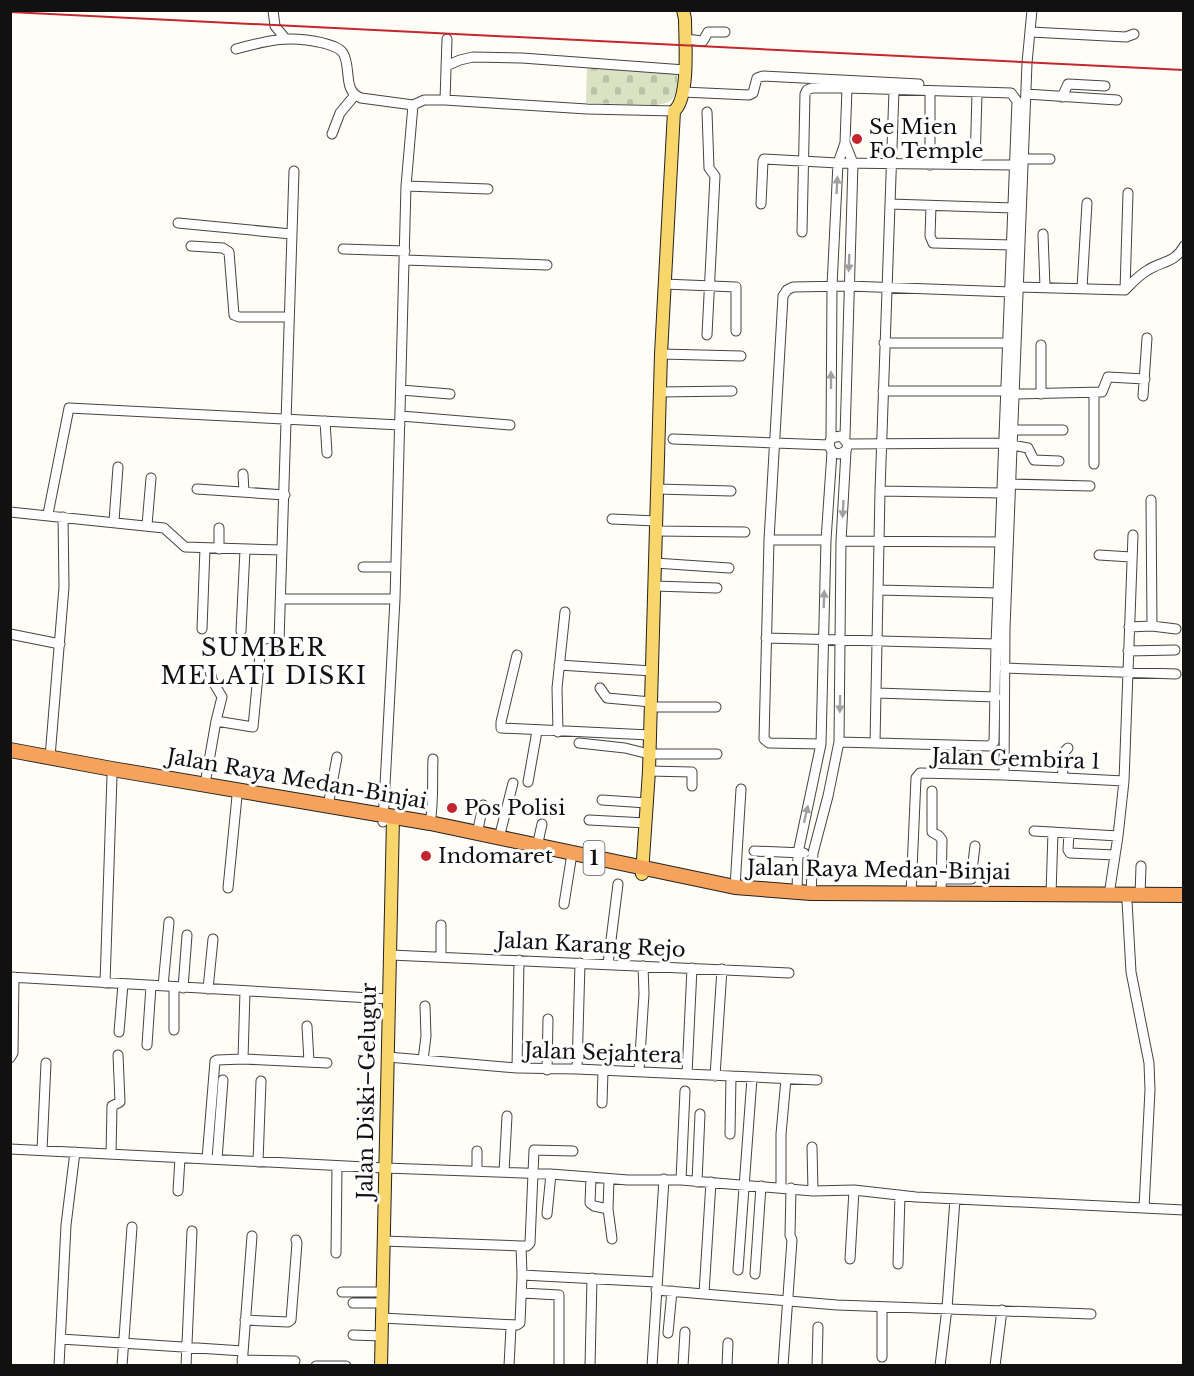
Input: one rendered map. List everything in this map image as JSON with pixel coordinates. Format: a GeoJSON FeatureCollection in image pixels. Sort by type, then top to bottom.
{"type":"FeatureCollection","features":[{"type":"Feature","properties":{"kind":"highway","name":"Jalan Raya Medan-Binjai"},"geometry":{"type":"LineString","coordinates":[[10,750],[328,806],[571,860],[735,887],[804,893],[1109,895],[1184,901]]}},
{"type":"Feature","properties":{"kind":"highway","name":"Jalan Raya Medan-Binjai"},"geometry":{"type":"LineString","coordinates":[[10,756],[112,776],[237,796],[389,820],[430,823],[734,893],[811,899],[1134,898],[1184,895]]}},
{"type":"Feature","properties":{"kind":"main road"},"geometry":{"type":"LineString","coordinates":[[643,871],[649,771],[664,284],[674,111],[680,105],[684,70],[683,10]]}},
{"type":"Feature","properties":{"kind":"main road","name":"Jalan Diski–Gelugur"},"geometry":{"type":"LineString","coordinates":[[381,1365],[388,999],[391,955],[389,820]]}},
{"type":"Feature","properties":{"kind":"street"},"geometry":{"type":"LineString","coordinates":[[273,10],[275,26],[284,38]]}},
{"type":"Feature","properties":{"kind":"street"},"geometry":{"type":"LineString","coordinates":[[1004,775],[1004,668],[1011,484],[1008,444],[1013,429],[1008,343],[1015,290],[1012,245],[1013,208],[1032,10]]}},
{"type":"Feature","properties":{"kind":"street"},"geometry":{"type":"LineString","coordinates":[[685,39],[704,40],[708,32],[725,32]]}},
{"type":"Feature","properties":{"kind":"street"},"geometry":{"type":"LineString","coordinates":[[1031,32],[1126,37],[1134,34]]}},
{"type":"Feature","properties":{"kind":"street"},"geometry":{"type":"LineString","coordinates":[[236,49],[266,40],[284,38],[307,39],[335,47],[341,51],[346,61],[350,90],[355,95],[413,105],[424,100],[445,100],[587,109],[674,111]]}},
{"type":"Feature","properties":{"kind":"street"},"geometry":{"type":"LineString","coordinates":[[445,100],[447,39]]}},
{"type":"Feature","properties":{"kind":"street"},"geometry":{"type":"LineString","coordinates":[[446,66],[473,57],[538,59],[684,70]]}},
{"type":"Feature","properties":{"kind":"street"},"geometry":{"type":"LineString","coordinates":[[682,92],[749,95],[753,93],[757,78],[763,76],[1026,91],[1062,97],[1118,100]]}},
{"type":"Feature","properties":{"kind":"street"},"geometry":{"type":"LineString","coordinates":[[1062,97],[1068,84],[1105,86]]}},
{"type":"Feature","properties":{"kind":"street"},"geometry":{"type":"LineString","coordinates":[[802,232],[806,92],[812,88],[1011,93],[1016,98],[1019,162],[1015,290],[1008,444],[1002,493],[995,740],[992,745],[839,742]]}},
{"type":"Feature","properties":{"kind":"street"},"geometry":{"type":"LineString","coordinates":[[804,893],[798,853],[821,744],[826,540],[831,445],[832,286],[838,163],[845,143],[848,88]]}},
{"type":"Feature","properties":{"kind":"street"},"geometry":{"type":"LineString","coordinates":[[875,743],[881,444],[894,90]]}},
{"type":"Feature","properties":{"kind":"street"},"geometry":{"type":"LineString","coordinates":[[930,91],[930,165]]}},
{"type":"Feature","properties":{"kind":"street"},"geometry":{"type":"LineString","coordinates":[[975,165],[977,93]]}},
{"type":"Feature","properties":{"kind":"street"},"geometry":{"type":"LineString","coordinates":[[332,134],[340,113],[355,95]]}},
{"type":"Feature","properties":{"kind":"street"},"geometry":{"type":"LineString","coordinates":[[389,820],[406,186],[413,105]]}},
{"type":"Feature","properties":{"kind":"street"},"geometry":{"type":"LineString","coordinates":[[707,112],[709,168],[715,176],[707,335]]}},
{"type":"Feature","properties":{"kind":"street"},"geometry":{"type":"LineString","coordinates":[[804,893],[839,742],[841,541],[846,444],[848,286],[853,163],[845,143]]}},
{"type":"Feature","properties":{"kind":"street"},"geometry":{"type":"LineString","coordinates":[[761,204],[764,160],[975,165],[1050,159]]}},
{"type":"Feature","properties":{"kind":"street"},"geometry":{"type":"LineString","coordinates":[[216,721],[253,727],[260,657],[263,650],[277,646],[279,643],[294,171]]}},
{"type":"Feature","properties":{"kind":"street"},"geometry":{"type":"LineString","coordinates":[[406,186],[489,189]]}},
{"type":"Feature","properties":{"kind":"street"},"geometry":{"type":"LineString","coordinates":[[1125,290],[1128,193]]}},
{"type":"Feature","properties":{"kind":"street"},"geometry":{"type":"LineString","coordinates":[[1082,288],[1087,203]]}},
{"type":"Feature","properties":{"kind":"street"},"geometry":{"type":"LineString","coordinates":[[890,204],[1013,208]]}},
{"type":"Feature","properties":{"kind":"street"},"geometry":{"type":"LineString","coordinates":[[931,206],[930,236],[933,243],[1012,245]]}},
{"type":"Feature","properties":{"kind":"street"},"geometry":{"type":"LineString","coordinates":[[178,223],[291,234]]}},
{"type":"Feature","properties":{"kind":"street"},"geometry":{"type":"LineString","coordinates":[[1043,234],[1045,287]]}},
{"type":"Feature","properties":{"kind":"street"},"geometry":{"type":"LineString","coordinates":[[190,246],[223,248],[229,252],[234,315],[239,318],[289,318]]}},
{"type":"Feature","properties":{"kind":"street"},"geometry":{"type":"LineString","coordinates":[[821,744],[764,740],[773,444],[783,296],[787,290],[793,287],[848,286],[1015,290],[1045,287],[1125,290],[1149,269],[1177,257],[1184,246]]}},
{"type":"Feature","properties":{"kind":"street"},"geometry":{"type":"LineString","coordinates":[[343,249],[405,256],[547,265]]}},
{"type":"Feature","properties":{"kind":"street"},"geometry":{"type":"LineString","coordinates":[[664,284],[737,288],[736,331]]}},
{"type":"Feature","properties":{"kind":"street"},"geometry":{"type":"LineString","coordinates":[[1143,396],[1146,338]]}},
{"type":"Feature","properties":{"kind":"street"},"geometry":{"type":"LineString","coordinates":[[884,343],[1008,343]]}},
{"type":"Feature","properties":{"kind":"street"},"geometry":{"type":"LineString","coordinates":[[1041,345],[1041,394]]}},
{"type":"Feature","properties":{"kind":"street"},"geometry":{"type":"LineString","coordinates":[[661,354],[741,356]]}},
{"type":"Feature","properties":{"kind":"street"},"geometry":{"type":"LineString","coordinates":[[883,391],[1094,393],[1103,392],[1108,377],[1145,379]]}},
{"type":"Feature","properties":{"kind":"street"},"geometry":{"type":"LineString","coordinates":[[401,390],[450,394]]}},
{"type":"Feature","properties":{"kind":"street"},"geometry":{"type":"LineString","coordinates":[[659,392],[732,391]]}},
{"type":"Feature","properties":{"kind":"street"},"geometry":{"type":"LineString","coordinates":[[1094,393],[1094,464]]}},
{"type":"Feature","properties":{"kind":"street"},"geometry":{"type":"LineString","coordinates":[[48,514],[69,408],[325,421],[400,420],[510,425]]}},
{"type":"Feature","properties":{"kind":"street"},"geometry":{"type":"LineString","coordinates":[[325,421],[327,453]]}},
{"type":"Feature","properties":{"kind":"street"},"geometry":{"type":"LineString","coordinates":[[1013,429],[1063,430]]}},
{"type":"Feature","properties":{"kind":"street"},"geometry":{"type":"LineString","coordinates":[[831,445],[838,435],[846,444],[1008,444],[1027,447],[1034,460],[1059,461]]}},
{"type":"Feature","properties":{"kind":"street"},"geometry":{"type":"LineString","coordinates":[[673,439],[831,445],[839,454],[846,444]]}},
{"type":"Feature","properties":{"kind":"street"},"geometry":{"type":"LineString","coordinates":[[114,521],[118,467]]}},
{"type":"Feature","properties":{"kind":"street"},"geometry":{"type":"LineString","coordinates":[[243,474],[244,492]]}},
{"type":"Feature","properties":{"kind":"street"},"geometry":{"type":"LineString","coordinates":[[147,525],[151,478]]}},
{"type":"Feature","properties":{"kind":"street"},"geometry":{"type":"LineString","coordinates":[[1011,484],[1090,486]]}},
{"type":"Feature","properties":{"kind":"street"},"geometry":{"type":"LineString","coordinates":[[197,489],[285,495]]}},
{"type":"Feature","properties":{"kind":"street"},"geometry":{"type":"LineString","coordinates":[[657,489],[731,491]]}},
{"type":"Feature","properties":{"kind":"street"},"geometry":{"type":"LineString","coordinates":[[880,491],[1002,493]]}},
{"type":"Feature","properties":{"kind":"street"},"geometry":{"type":"LineString","coordinates":[[1151,500],[1152,626]]}},
{"type":"Feature","properties":{"kind":"street"},"geometry":{"type":"LineString","coordinates":[[10,512],[114,521],[167,529],[185,547],[282,550]]}},
{"type":"Feature","properties":{"kind":"street"},"geometry":{"type":"LineString","coordinates":[[50,757],[64,587],[63,517]]}},
{"type":"Feature","properties":{"kind":"street"},"geometry":{"type":"LineString","coordinates":[[612,519],[656,526],[745,532]]}},
{"type":"Feature","properties":{"kind":"street"},"geometry":{"type":"LineString","coordinates":[[219,528],[219,549]]}},
{"type":"Feature","properties":{"kind":"street"},"geometry":{"type":"LineString","coordinates":[[1109,895],[1124,781],[1133,535]]}},
{"type":"Feature","properties":{"kind":"street"},"geometry":{"type":"LineString","coordinates":[[769,540],[826,540]]}},
{"type":"Feature","properties":{"kind":"street"},"geometry":{"type":"LineString","coordinates":[[841,541],[1000,542]]}},
{"type":"Feature","properties":{"kind":"street"},"geometry":{"type":"LineString","coordinates":[[202,629],[205,548]]}},
{"type":"Feature","properties":{"kind":"street"},"geometry":{"type":"LineString","coordinates":[[241,631],[245,550]]}},
{"type":"Feature","properties":{"kind":"street"},"geometry":{"type":"LineString","coordinates":[[1099,555],[1131,557]]}},
{"type":"Feature","properties":{"kind":"street"},"geometry":{"type":"LineString","coordinates":[[655,563],[729,568]]}},
{"type":"Feature","properties":{"kind":"street"},"geometry":{"type":"LineString","coordinates":[[363,567],[396,567]]}},
{"type":"Feature","properties":{"kind":"street"},"geometry":{"type":"LineString","coordinates":[[654,586],[717,588]]}},
{"type":"Feature","properties":{"kind":"street"},"geometry":{"type":"LineString","coordinates":[[879,590],[998,593]]}},
{"type":"Feature","properties":{"kind":"street"},"geometry":{"type":"LineString","coordinates":[[282,598],[395,599]]}},
{"type":"Feature","properties":{"kind":"street"},"geometry":{"type":"LineString","coordinates":[[558,732],[556,711],[565,612]]}},
{"type":"Feature","properties":{"kind":"street"},"geometry":{"type":"LineString","coordinates":[[1129,627],[1152,626],[1176,629]]}},
{"type":"Feature","properties":{"kind":"street"},"geometry":{"type":"LineString","coordinates":[[10,634],[60,644]]}},
{"type":"Feature","properties":{"kind":"street"},"geometry":{"type":"LineString","coordinates":[[766,638],[996,644]]}},
{"type":"Feature","properties":{"kind":"street"},"geometry":{"type":"LineString","coordinates":[[1128,651],[1175,650]]}},
{"type":"Feature","properties":{"kind":"street"},"geometry":{"type":"LineString","coordinates":[[517,655],[500,727],[558,732],[650,735]]}},
{"type":"Feature","properties":{"kind":"street"},"geometry":{"type":"LineString","coordinates":[[559,665],[652,671]]}},
{"type":"Feature","properties":{"kind":"street"},"geometry":{"type":"LineString","coordinates":[[1004,668],[1176,674]]}},
{"type":"Feature","properties":{"kind":"street"},"geometry":{"type":"LineString","coordinates":[[205,784],[222,695],[213,682],[210,671]]}},
{"type":"Feature","properties":{"kind":"street"},"geometry":{"type":"LineString","coordinates":[[600,688],[607,698],[651,705],[716,707]]}},
{"type":"Feature","properties":{"kind":"street"},"geometry":{"type":"LineString","coordinates":[[877,693],[996,697]]}},
{"type":"Feature","properties":{"kind":"street"},"geometry":{"type":"LineString","coordinates":[[528,783],[537,730]]}},
{"type":"Feature","properties":{"kind":"street"},"geometry":{"type":"LineString","coordinates":[[579,743],[625,748],[649,754],[717,754]]}},
{"type":"Feature","properties":{"kind":"street"},"geometry":{"type":"LineString","coordinates":[[1062,778],[1065,751],[1068,748]]}},
{"type":"Feature","properties":{"kind":"street"},"geometry":{"type":"LineString","coordinates":[[328,806],[337,757]]}},
{"type":"Feature","properties":{"kind":"street"},"geometry":{"type":"LineString","coordinates":[[430,823],[434,805],[432,797],[434,759]]}},
{"type":"Feature","properties":{"kind":"street"},"geometry":{"type":"LineString","coordinates":[[649,771],[692,772],[692,786]]}},
{"type":"Feature","properties":{"kind":"street","name":"Jalan Gembira 1"},"geometry":{"type":"LineString","coordinates":[[911,893],[917,776],[923,773],[1124,781]]}},
{"type":"Feature","properties":{"kind":"street"},"geometry":{"type":"LineString","coordinates":[[105,983],[112,776]]}},
{"type":"Feature","properties":{"kind":"street"},"geometry":{"type":"LineString","coordinates":[[499,838],[513,783]]}},
{"type":"Feature","properties":{"kind":"street"},"geometry":{"type":"LineString","coordinates":[[735,887],[741,789]]}},
{"type":"Feature","properties":{"kind":"street"},"geometry":{"type":"LineString","coordinates":[[932,791],[932,832],[941,839],[941,894]]}},
{"type":"Feature","properties":{"kind":"street"},"geometry":{"type":"LineString","coordinates":[[228,888],[237,796]]}},
{"type":"Feature","properties":{"kind":"street"},"geometry":{"type":"LineString","coordinates":[[602,800],[647,803]]}},
{"type":"Feature","properties":{"kind":"street"},"geometry":{"type":"LineString","coordinates":[[477,834],[483,805]]}},
{"type":"Feature","properties":{"kind":"street"},"geometry":{"type":"LineString","coordinates":[[589,820],[646,823]]}},
{"type":"Feature","properties":{"kind":"street"},"geometry":{"type":"LineString","coordinates":[[537,847],[542,824]]}},
{"type":"Feature","properties":{"kind":"street"},"geometry":{"type":"LineString","coordinates":[[1034,831],[1118,836]]}},
{"type":"Feature","properties":{"kind":"street"},"geometry":{"type":"LineString","coordinates":[[1052,894],[1053,832]]}},
{"type":"Feature","properties":{"kind":"street"},"geometry":{"type":"LineString","coordinates":[[1069,833],[1068,850],[1070,853],[1115,855]]}},
{"type":"Feature","properties":{"kind":"street"},"geometry":{"type":"LineString","coordinates":[[942,879],[971,879],[975,846]]}},
{"type":"Feature","properties":{"kind":"street"},"geometry":{"type":"LineString","coordinates":[[754,851],[813,853]]}},
{"type":"Feature","properties":{"kind":"street"},"geometry":{"type":"LineString","coordinates":[[564,904],[571,860]]}},
{"type":"Feature","properties":{"kind":"street"},"geometry":{"type":"LineString","coordinates":[[1141,866],[1134,898],[1131,972],[1149,1063],[1144,1208]]}},
{"type":"Feature","properties":{"kind":"street"},"geometry":{"type":"LineString","coordinates":[[608,964],[618,884]]}},
{"type":"Feature","properties":{"kind":"street"},"geometry":{"type":"LineString","coordinates":[[164,986],[169,922]]}},
{"type":"Feature","properties":{"kind":"street"},"geometry":{"type":"LineString","coordinates":[[441,925],[441,957]]}},
{"type":"Feature","properties":{"kind":"street"},"geometry":{"type":"LineString","coordinates":[[174,1030],[186,935]]}},
{"type":"Feature","properties":{"kind":"street"},"geometry":{"type":"LineString","coordinates":[[208,989],[213,939]]}},
{"type":"Feature","properties":{"kind":"street","name":"Jalan Karang Rejo"},"geometry":{"type":"LineString","coordinates":[[391,955],[789,973]]}},
{"type":"Feature","properties":{"kind":"street"},"geometry":{"type":"LineString","coordinates":[[517,1068],[519,960]]}},
{"type":"Feature","properties":{"kind":"street"},"geometry":{"type":"LineString","coordinates":[[577,1069],[580,963]]}},
{"type":"Feature","properties":{"kind":"street"},"geometry":{"type":"LineString","coordinates":[[639,1071],[644,994],[643,966]]}},
{"type":"Feature","properties":{"kind":"street"},"geometry":{"type":"LineString","coordinates":[[687,1074],[692,968]]}},
{"type":"Feature","properties":{"kind":"street"},"geometry":{"type":"LineString","coordinates":[[715,1076],[722,969]]}},
{"type":"Feature","properties":{"kind":"street"},"geometry":{"type":"LineString","coordinates":[[747,970],[747,982]]}},
{"type":"Feature","properties":{"kind":"street"},"geometry":{"type":"LineString","coordinates":[[10,1058],[13,1053],[12,977],[388,999]]}},
{"type":"Feature","properties":{"kind":"street"},"geometry":{"type":"LineString","coordinates":[[119,1032],[123,984]]}},
{"type":"Feature","properties":{"kind":"street"},"geometry":{"type":"LineString","coordinates":[[147,1045],[151,986]]}},
{"type":"Feature","properties":{"kind":"street"},"geometry":{"type":"LineString","coordinates":[[243,1059],[245,991]]}},
{"type":"Feature","properties":{"kind":"street"},"geometry":{"type":"LineString","coordinates":[[423,1060],[426,1036],[425,1006]]}},
{"type":"Feature","properties":{"kind":"street"},"geometry":{"type":"LineString","coordinates":[[547,1070],[548,1019]]}},
{"type":"Feature","properties":{"kind":"street"},"geometry":{"type":"LineString","coordinates":[[307,1026],[309,1062]]}},
{"type":"Feature","properties":{"kind":"street"},"geometry":{"type":"LineString","coordinates":[[111,1154],[112,1106],[120,1102],[118,1055]]}},
{"type":"Feature","properties":{"kind":"street","name":"Jalan Sejahtera"},"geometry":{"type":"LineString","coordinates":[[388,1057],[547,1070],[639,1071],[817,1080]]}},
{"type":"Feature","properties":{"kind":"street"},"geometry":{"type":"LineString","coordinates":[[207,1159],[215,1061],[243,1059],[327,1063]]}},
{"type":"Feature","properties":{"kind":"street"},"geometry":{"type":"LineString","coordinates":[[42,1150],[46,1063]]}},
{"type":"Feature","properties":{"kind":"street"},"geometry":{"type":"LineString","coordinates":[[602,1103],[603,1071]]}},
{"type":"Feature","properties":{"kind":"street"},"geometry":{"type":"LineString","coordinates":[[730,1134],[731,1077]]}},
{"type":"Feature","properties":{"kind":"street"},"geometry":{"type":"LineString","coordinates":[[738,1270],[752,1077]]}},
{"type":"Feature","properties":{"kind":"street"},"geometry":{"type":"LineString","coordinates":[[783,1365],[792,1240],[781,1134],[786,1079]]}},
{"type":"Feature","properties":{"kind":"street"},"geometry":{"type":"LineString","coordinates":[[217,1159],[223,1080]]}},
{"type":"Feature","properties":{"kind":"street"},"geometry":{"type":"LineString","coordinates":[[258,1162],[261,1081]]}},
{"type":"Feature","properties":{"kind":"street"},"geometry":{"type":"LineString","coordinates":[[681,1179],[684,1091]]}},
{"type":"Feature","properties":{"kind":"street"},"geometry":{"type":"LineString","coordinates":[[697,1182],[700,1114]]}},
{"type":"Feature","properties":{"kind":"street"},"geometry":{"type":"LineString","coordinates":[[504,1172],[507,1116]]}},
{"type":"Feature","properties":{"kind":"street"},"geometry":{"type":"LineString","coordinates":[[812,1147],[813,1191]]}},
{"type":"Feature","properties":{"kind":"street"},"geometry":{"type":"LineString","coordinates":[[10,1149],[337,1166],[551,1174],[609,1179],[681,1179],[813,1191],[854,1190],[955,1199],[1184,1210]]}},
{"type":"Feature","properties":{"kind":"street"},"geometry":{"type":"LineString","coordinates":[[383,1241],[527,1246],[530,1243],[534,1150],[573,1151]]}},
{"type":"Feature","properties":{"kind":"street"},"geometry":{"type":"LineString","coordinates":[[477,1151],[477,1171]]}},
{"type":"Feature","properties":{"kind":"street"},"geometry":{"type":"LineString","coordinates":[[59,1365],[66,1225],[75,1152]]}},
{"type":"Feature","properties":{"kind":"street"},"geometry":{"type":"LineString","coordinates":[[178,1191],[180,1158]]}},
{"type":"Feature","properties":{"kind":"street"},"geometry":{"type":"LineString","coordinates":[[336,1253],[337,1166]]}},
{"type":"Feature","properties":{"kind":"street"},"geometry":{"type":"LineString","coordinates":[[547,1214],[551,1174]]}},
{"type":"Feature","properties":{"kind":"street"},"geometry":{"type":"LineString","coordinates":[[591,1177],[590,1203],[608,1209]]}},
{"type":"Feature","properties":{"kind":"street"},"geometry":{"type":"LineString","coordinates":[[609,1179],[608,1209],[612,1239]]}},
{"type":"Feature","properties":{"kind":"street"},"geometry":{"type":"LineString","coordinates":[[652,1365],[664,1179]]}},
{"type":"Feature","properties":{"kind":"street"},"geometry":{"type":"LineString","coordinates":[[704,1293],[711,1182]]}},
{"type":"Feature","properties":{"kind":"street"},"geometry":{"type":"LineString","coordinates":[[755,1274],[761,1186]]}},
{"type":"Feature","properties":{"kind":"street"},"geometry":{"type":"LineString","coordinates":[[850,1259],[854,1190]]}},
{"type":"Feature","properties":{"kind":"street"},"geometry":{"type":"LineString","coordinates":[[898,1264],[900,1195]]}},
{"type":"Feature","properties":{"kind":"street"},"geometry":{"type":"LineString","coordinates":[[940,1365],[947,1308],[955,1199]]}},
{"type":"Feature","properties":{"kind":"street"},"geometry":{"type":"LineString","coordinates":[[122,1365],[132,1227]]}},
{"type":"Feature","properties":{"kind":"street"},"geometry":{"type":"LineString","coordinates":[[186,1365],[192,1231]]}},
{"type":"Feature","properties":{"kind":"street"},"geometry":{"type":"LineString","coordinates":[[242,1359],[252,1236]]}},
{"type":"Feature","properties":{"kind":"street"},"geometry":{"type":"LineString","coordinates":[[245,1320],[288,1322],[291,1320],[296,1240]]}},
{"type":"Feature","properties":{"kind":"street"},"geometry":{"type":"LineString","coordinates":[[382,1318],[511,1327],[520,1323],[522,1275],[520,1246]]}},
{"type":"Feature","properties":{"kind":"street"},"geometry":{"type":"LineString","coordinates":[[522,1275],[592,1278],[656,1286],[672,1291],[788,1301],[882,1307],[1091,1314]]}},
{"type":"Feature","properties":{"kind":"street"},"geometry":{"type":"LineString","coordinates":[[590,1365],[592,1278]]}},
{"type":"Feature","properties":{"kind":"street"},"geometry":{"type":"LineString","coordinates":[[668,1334],[672,1291]]}},
{"type":"Feature","properties":{"kind":"street"},"geometry":{"type":"LineString","coordinates":[[342,1292],[383,1298]]}},
{"type":"Feature","properties":{"kind":"street"},"geometry":{"type":"LineString","coordinates":[[522,1293],[559,1295],[559,1365]]}},
{"type":"Feature","properties":{"kind":"street"},"geometry":{"type":"LineString","coordinates":[[353,1303],[383,1298]]}},
{"type":"Feature","properties":{"kind":"street"},"geometry":{"type":"LineString","coordinates":[[882,1307],[882,1357]]}},
{"type":"Feature","properties":{"kind":"street"},"geometry":{"type":"LineString","coordinates":[[995,1365],[1002,1310]]}},
{"type":"Feature","properties":{"kind":"street"},"geometry":{"type":"LineString","coordinates":[[509,1365],[511,1327]]}},
{"type":"Feature","properties":{"kind":"street"},"geometry":{"type":"LineString","coordinates":[[817,1365],[818,1327]]}},
{"type":"Feature","properties":{"kind":"street"},"geometry":{"type":"LineString","coordinates":[[683,1365],[685,1332]]}},
{"type":"Feature","properties":{"kind":"street"},"geometry":{"type":"LineString","coordinates":[[353,1335],[382,1336]]}},
{"type":"Feature","properties":{"kind":"street"},"geometry":{"type":"LineString","coordinates":[[61,1339],[187,1347],[242,1359],[295,1361]]}},
{"type":"Feature","properties":{"kind":"street"},"geometry":{"type":"LineString","coordinates":[[728,1343],[728,1365]]}},
{"type":"Feature","properties":{"kind":"street"},"geometry":{"type":"LineString","coordinates":[[316,1365],[346,1365]]}},
{"type":"Feature","properties":{"kind":"green space"},"geometry":{"type":"Polygon","coordinates":[[[587,64],[677,72],[675,95],[669,102],[656,105],[586,103],[587,64]]]}},
{"type":"Feature","properties":{"kind":"railway"},"geometry":{"type":"LineString","coordinates":[[10,12],[1184,70]]}},
{"type":"Feature","properties":{"kind":"place","name":"Se Mien Fo Temple"},"geometry":{"type":"Point","coordinates":[857,139]}},
{"type":"Feature","properties":{"kind":"place","name":"Pos Polisi"},"geometry":{"type":"Point","coordinates":[452,808]}},
{"type":"Feature","properties":{"kind":"place","name":"Indomaret"},"geometry":{"type":"Point","coordinates":[426,856]}},
{"type":"Feature","properties":{"kind":"district","name":"SUMBER MELATI DISKI"},"geometry":{"type":"Point","coordinates":[264,661]}}]}
